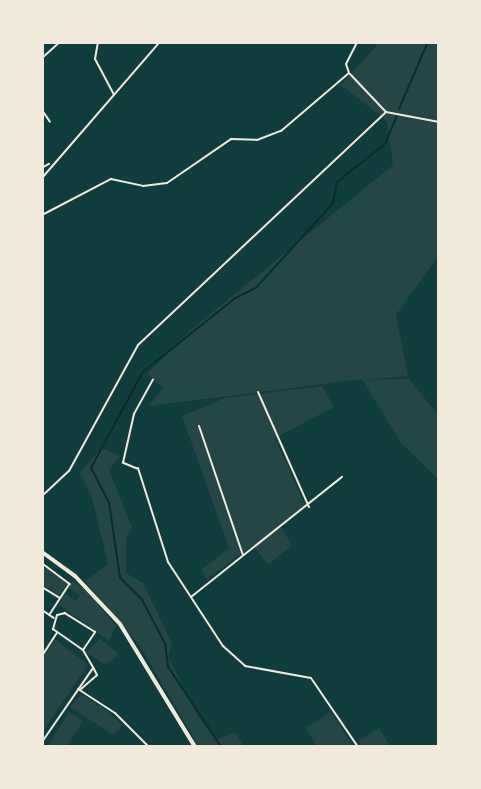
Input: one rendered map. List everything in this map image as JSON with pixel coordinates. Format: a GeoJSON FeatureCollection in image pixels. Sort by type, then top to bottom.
{"type":"FeatureCollection","features":[{"type":"Feature","properties":{"kind":"main road"},"geometry":{"type":"LineString","coordinates":[[42,552],[75,576],[120,624],[195,747]]}},
{"type":"Feature","properties":{"kind":"street"},"geometry":{"type":"LineString","coordinates":[[42,58],[60,42]]}},
{"type":"Feature","properties":{"kind":"street"},"geometry":{"type":"LineString","coordinates":[[98,42],[95,59],[114,94]]}},
{"type":"Feature","properties":{"kind":"street"},"geometry":{"type":"LineString","coordinates":[[42,178],[52,162],[70,150],[114,94],[160,42]]}},
{"type":"Feature","properties":{"kind":"street"},"geometry":{"type":"LineString","coordinates":[[357,42],[346,64],[349,73],[386,112],[439,122]]}},
{"type":"Feature","properties":{"kind":"street"},"geometry":{"type":"LineString","coordinates":[[42,215],[111,179],[143,186],[167,183],[231,139],[257,140],[281,131],[349,73]]}},
{"type":"Feature","properties":{"kind":"street"},"geometry":{"type":"LineString","coordinates":[[42,110],[50,122]]}},
{"type":"Feature","properties":{"kind":"street"},"geometry":{"type":"LineString","coordinates":[[42,496],[69,471],[138,345],[386,112]]}},
{"type":"Feature","properties":{"kind":"street"},"geometry":{"type":"LineString","coordinates":[[439,390],[439,410]]}},
{"type":"Feature","properties":{"kind":"street"},"geometry":{"type":"LineString","coordinates":[[258,392],[309,507]]}},
{"type":"Feature","properties":{"kind":"street"},"geometry":{"type":"LineString","coordinates":[[199,426],[243,555]]}},
{"type":"Feature","properties":{"kind":"street"},"geometry":{"type":"LineString","coordinates":[[138,468],[168,562],[223,646],[242,664],[311,678],[358,747]]}},
{"type":"Feature","properties":{"kind":"street"},"geometry":{"type":"LineString","coordinates":[[191,597],[243,555],[309,507],[342,477]]}},
{"type":"Feature","properties":{"kind":"street"},"geometry":{"type":"LineString","coordinates":[[42,610],[54,618]]}},
{"type":"Feature","properties":{"kind":"street"},"geometry":{"type":"LineString","coordinates":[[78,689],[87,688],[98,675],[83,650],[57,633],[51,625],[54,618],[65,613],[94,632],[83,650]]}},
{"type":"Feature","properties":{"kind":"street"},"geometry":{"type":"LineString","coordinates":[[42,742],[93,667]]}},
{"type":"Feature","properties":{"kind":"street"},"geometry":{"type":"LineString","coordinates":[[78,689],[114,713],[149,747]]}},
{"type":"Feature","properties":{"kind":"lane"},"geometry":{"type":"LineString","coordinates":[[138,468],[128,469],[123,463],[134,414],[153,380]]}},
{"type":"Feature","properties":{"kind":"lane"},"geometry":{"type":"LineString","coordinates":[[42,563],[70,584],[50,615]]}},
{"type":"Feature","properties":{"kind":"lane"},"geometry":{"type":"LineString","coordinates":[[42,586],[60,599]]}},
{"type":"Feature","properties":{"kind":"lane"},"geometry":{"type":"LineString","coordinates":[[42,656],[57,633]]}},
{"type":"Feature","properties":{"kind":"path"},"geometry":{"type":"LineString","coordinates":[[42,168],[52,162]]}},
{"type":"Feature","properties":{"kind":"shaded area"},"geometry":{"type":"Polygon","coordinates":[[[380,42],[439,42],[439,255],[396,315],[408,376],[363,380],[409,379],[439,416],[439,480],[401,443],[362,379],[149,406],[163,388],[147,374],[190,331],[393,165],[387,121],[341,85],[380,42]]]}},
{"type":"Feature","properties":{"kind":"shaded area"},"geometry":{"type":"Polygon","coordinates":[[[322,386],[334,407],[275,438],[306,507],[280,526],[292,545],[268,565],[253,545],[207,579],[201,570],[229,548],[182,416],[225,398],[322,386]]]}},
{"type":"Feature","properties":{"kind":"shaded area"},"geometry":{"type":"Polygon","coordinates":[[[101,448],[120,456],[109,470],[132,527],[126,538],[126,573],[143,583],[172,643],[168,657],[199,718],[217,740],[235,732],[244,747],[199,747],[140,646],[85,581],[108,564],[91,494],[80,473],[101,448]]]}},
{"type":"Feature","properties":{"kind":"shaded area"},"geometry":{"type":"Polygon","coordinates":[[[42,564],[67,583],[60,595],[42,585],[42,564]]]}},
{"type":"Feature","properties":{"kind":"shaded area"},"geometry":{"type":"Polygon","coordinates":[[[73,580],[88,592],[116,626],[109,641],[59,605],[65,593],[76,601],[80,595],[68,588],[73,580]]]}},
{"type":"Feature","properties":{"kind":"shaded area"},"geometry":{"type":"Polygon","coordinates":[[[55,639],[88,665],[42,733],[42,659],[55,639]]]}},
{"type":"Feature","properties":{"kind":"shaded area"},"geometry":{"type":"Polygon","coordinates":[[[100,639],[119,654],[104,664],[86,652],[100,639]]]}},
{"type":"Feature","properties":{"kind":"shaded area"},"geometry":{"type":"Polygon","coordinates":[[[81,694],[109,712],[122,725],[119,730],[112,734],[70,707],[81,694]]]}},
{"type":"Feature","properties":{"kind":"shaded area"},"geometry":{"type":"Polygon","coordinates":[[[69,712],[83,721],[66,747],[47,747],[69,712]]]}},
{"type":"Feature","properties":{"kind":"shaded area"},"geometry":{"type":"Polygon","coordinates":[[[331,712],[354,747],[317,747],[306,728],[331,712]]]}},
{"type":"Feature","properties":{"kind":"shaded area"},"geometry":{"type":"Polygon","coordinates":[[[379,728],[391,747],[362,747],[358,741],[379,728]]]}},
{"type":"Feature","properties":{"kind":"waterway"},"geometry":{"type":"LineString","coordinates":[[399,109],[428,42]]}},
{"type":"Feature","properties":{"kind":"waterway"},"geometry":{"type":"LineString","coordinates":[[221,747],[168,667],[165,644],[142,600],[120,578],[109,503],[91,468],[143,372],[234,299],[256,288],[333,203],[337,182],[385,144],[397,116]]}}]}
